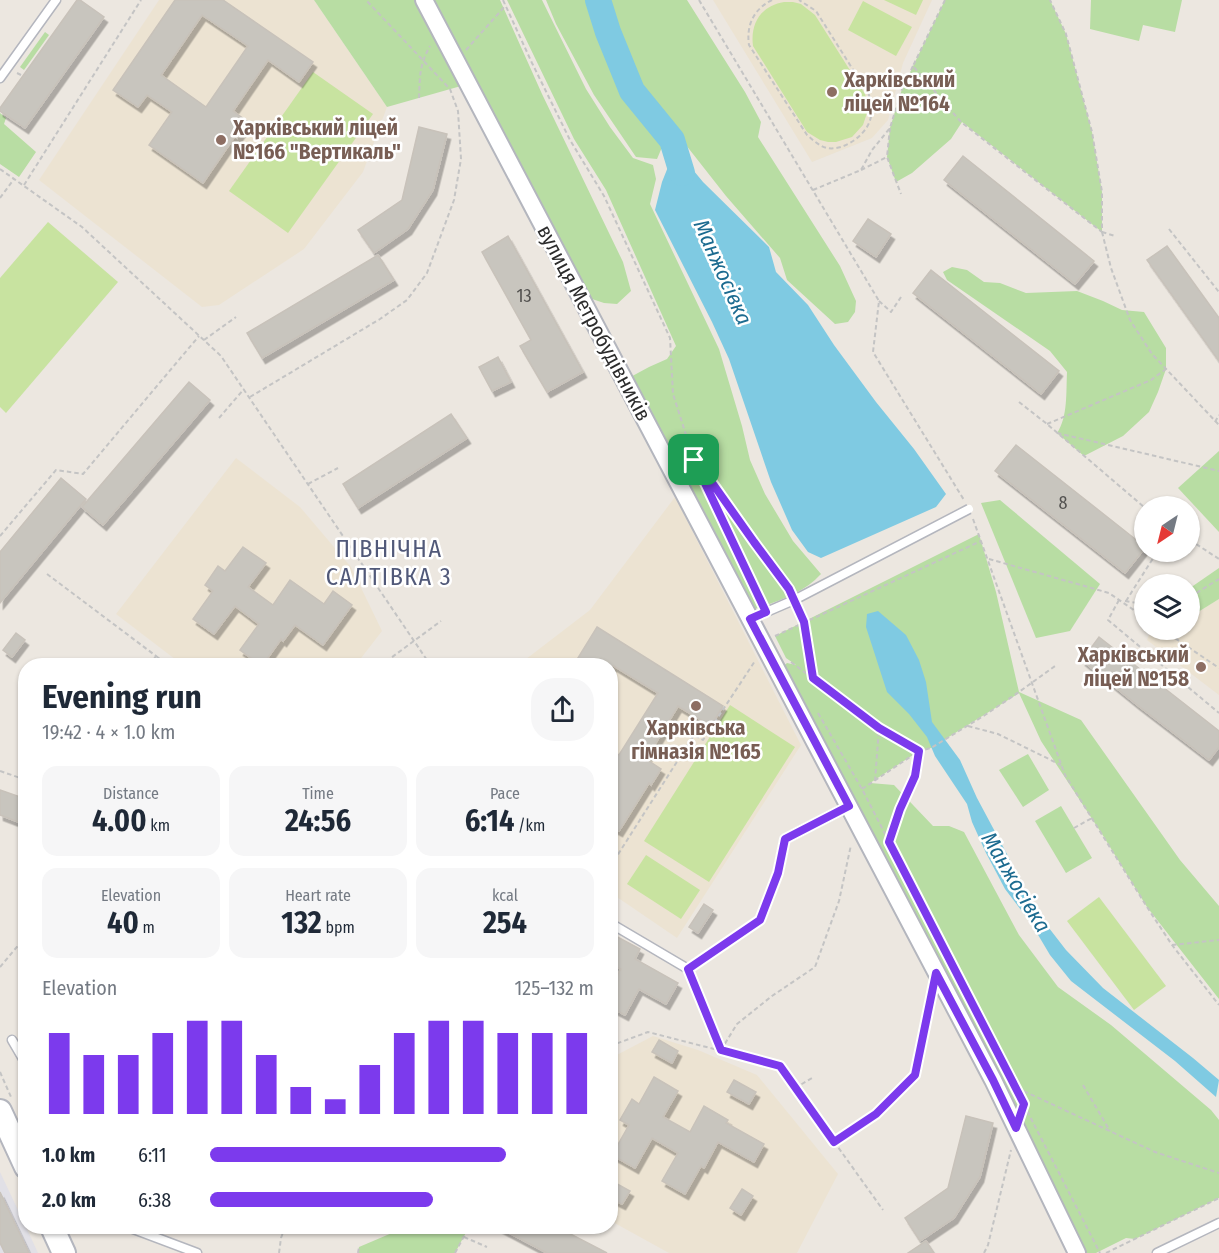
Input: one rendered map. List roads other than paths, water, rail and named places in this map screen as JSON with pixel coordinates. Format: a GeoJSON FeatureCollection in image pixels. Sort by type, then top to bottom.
{"type":"FeatureCollection","features":[{"type":"Feature","properties":{"kind":"main road"},"geometry":{"type":"LineString","coordinates":[[0,1111],[18,1150]]}},
{"type":"Feature","properties":{"kind":"main road"},"geometry":{"type":"LineString","coordinates":[[55,1234],[64,1253]]}},
{"type":"Feature","properties":{"kind":"street","name":"вулиця Метробудівників"},"geometry":{"type":"LineString","coordinates":[[424,0],[993,1080],[1077,1253]]}},
{"type":"Feature","properties":{"kind":"lane"},"geometry":{"type":"LineString","coordinates":[[0,78],[56,0]]}},
{"type":"Feature","properties":{"kind":"lane"},"geometry":{"type":"LineString","coordinates":[[750,619],[794,600],[969,509]]}},
{"type":"Feature","properties":{"kind":"lane"},"geometry":{"type":"LineString","coordinates":[[618,928],[688,969],[760,920],[778,873],[785,839],[852,813]]}},
{"type":"Feature","properties":{"kind":"lane"},"geometry":{"type":"LineString","coordinates":[[12,1040],[18,1050]]}},
{"type":"Feature","properties":{"kind":"lane"},"geometry":{"type":"LineString","coordinates":[[1157,1253],[1219,1222]]}},
{"type":"Feature","properties":{"kind":"lane"},"geometry":{"type":"LineString","coordinates":[[147,1234],[198,1253]]}},
{"type":"Feature","properties":{"kind":"water"},"geometry":{"type":"Polygon","coordinates":[[[672,140],[703,182],[769,247],[776,272],[808,305],[834,345],[946,494],[936,507],[821,558],[808,552],[792,530],[771,482],[729,359],[655,210],[670,162],[672,140]]]}},
{"type":"Feature","properties":{"kind":"water"},"geometry":{"type":"Polygon","coordinates":[[[878,611],[906,635],[919,660],[926,682],[932,722],[960,760],[1021,884],[1042,919],[1066,950],[1103,988],[1219,1080],[1216,1097],[1175,1061],[1071,981],[1050,955],[1031,923],[1005,889],[972,822],[967,804],[935,756],[927,737],[909,714],[887,692],[866,627],[867,614],[878,611]]]}},
{"type":"Feature","properties":{"kind":"waterway","name":"Манжосівка"},"geometry":{"type":"LineString","coordinates":[[598,0],[608,32],[632,91],[672,140],[682,173]]}},
{"type":"Feature","properties":{"kind":"place","name":"Харківський ліцей №164"},"geometry":{"type":"Point","coordinates":[832,92]}},
{"type":"Feature","properties":{"kind":"place","name":"Харківський ліцей №166 \"Вертикаль\""},"geometry":{"type":"Point","coordinates":[221,140]}},
{"type":"Feature","properties":{"kind":"place","name":"Харківський ліцей №158"},"geometry":{"type":"Point","coordinates":[1201,667]}},
{"type":"Feature","properties":{"kind":"place","name":"Харківська гімназія №165"},"geometry":{"type":"Point","coordinates":[696,706]}},
{"type":"Feature","properties":{"kind":"district","name":"ПІВНІЧНА САЛТІВКА 3"},"geometry":{"type":"Point","coordinates":[389,563]}}]}
